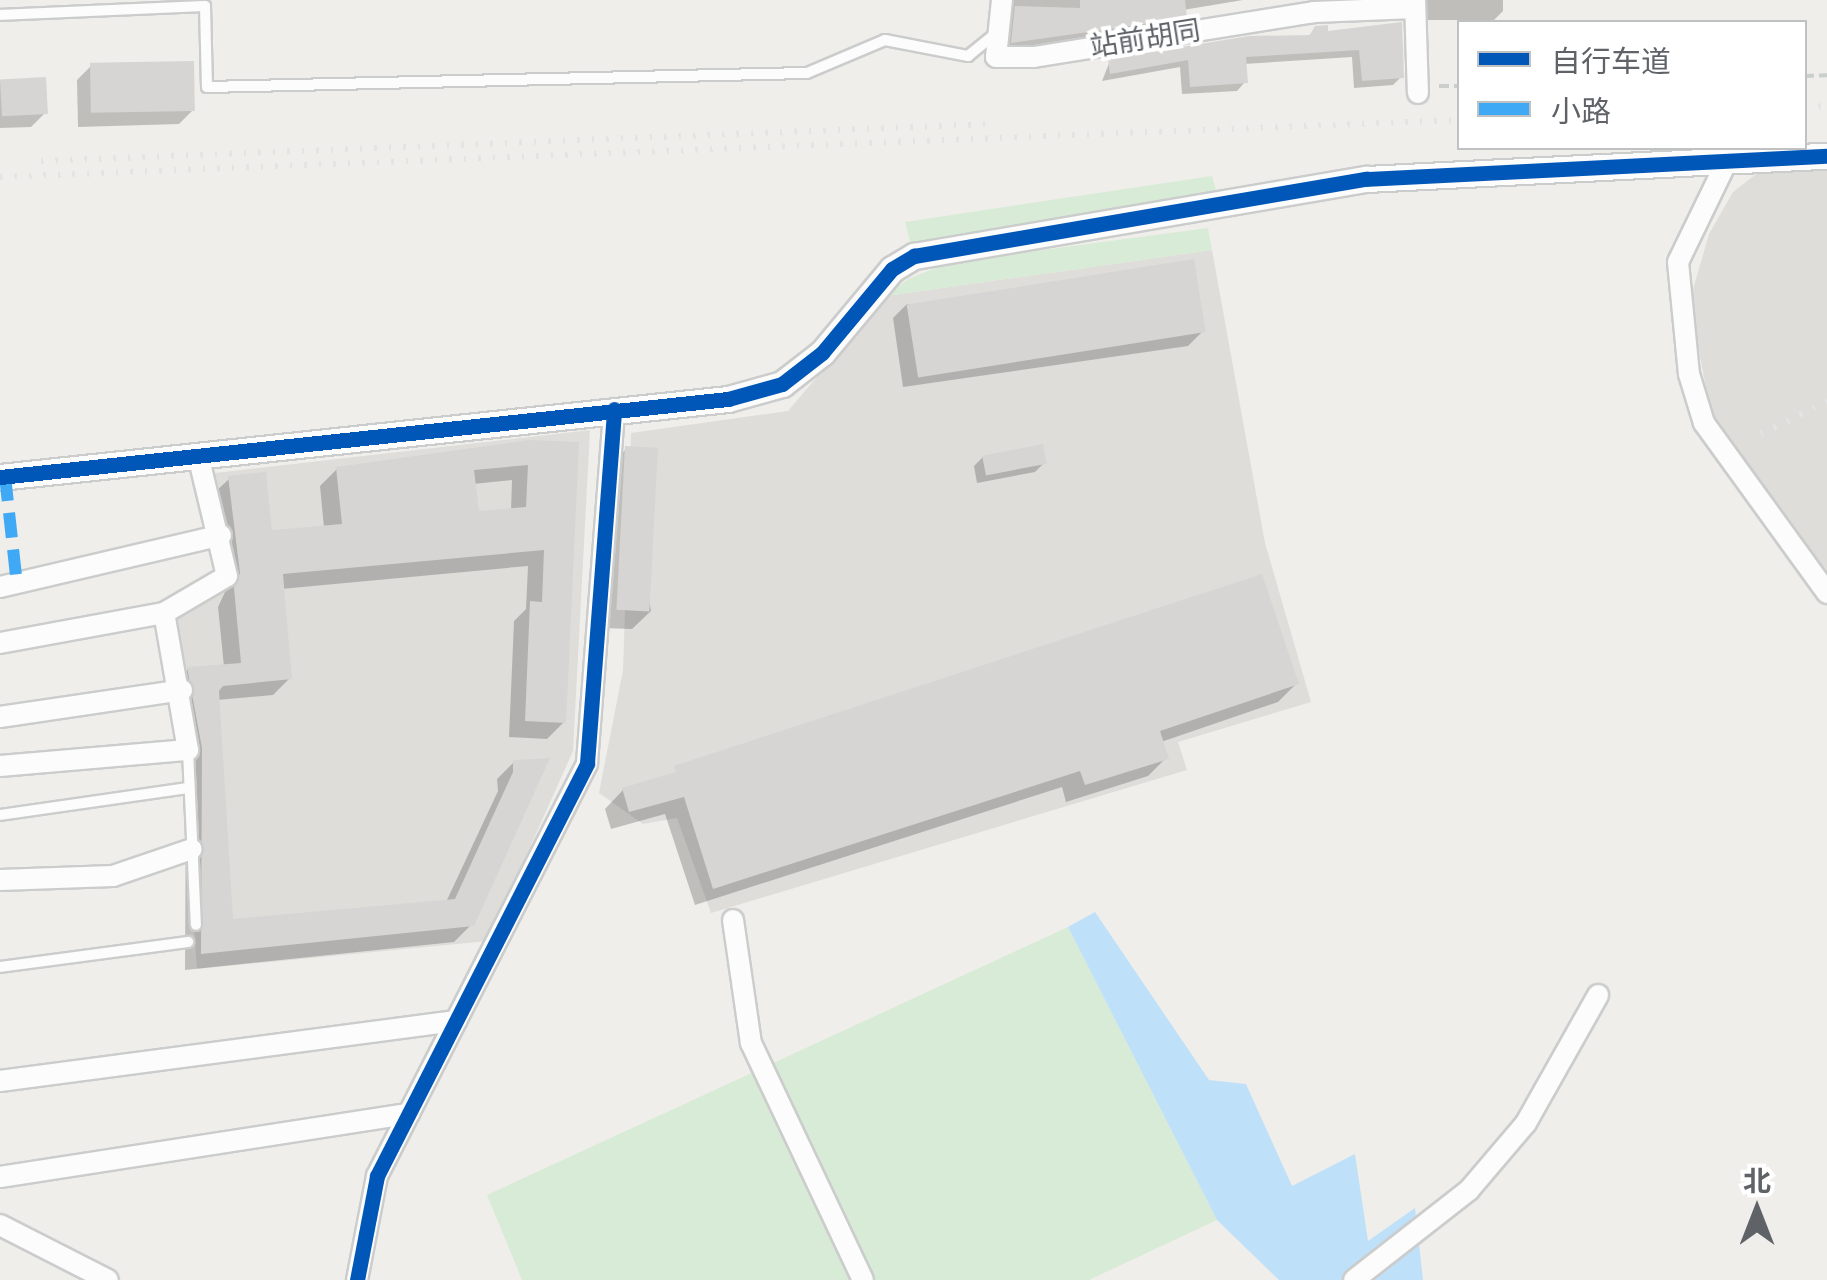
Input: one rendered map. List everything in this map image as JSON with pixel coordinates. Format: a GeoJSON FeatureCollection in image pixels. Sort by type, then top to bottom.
{"type":"FeatureCollection","features":[{"type":"Feature","properties":{"kind":"street"},"geometry":{"type":"LineString","coordinates":[[996,33],[1002,0]]}},
{"type":"Feature","properties":{"kind":"street"},"geometry":{"type":"LineString","coordinates":[[1415,4],[1418,93]]}},
{"type":"Feature","properties":{"kind":"street","name":"站前胡同"},"geometry":{"type":"LineString","coordinates":[[996,33],[996,57],[1034,57],[1314,12],[1415,4]]}},
{"type":"Feature","properties":{"kind":"street"},"geometry":{"type":"LineString","coordinates":[[0,477],[614,409],[728,400],[782,384],[822,353],[892,269],[914,256],[1366,179],[1827,156]]}},
{"type":"Feature","properties":{"kind":"street"},"geometry":{"type":"LineString","coordinates":[[1728,160],[1678,262],[1689,374],[1704,423],[1827,593]]}},
{"type":"Feature","properties":{"kind":"street"},"geometry":{"type":"LineString","coordinates":[[357,1280],[377,1176],[587,764],[614,409]]}},
{"type":"Feature","properties":{"kind":"street"},"geometry":{"type":"LineString","coordinates":[[0,643],[164,613],[227,576],[221,535],[198,455]]}},
{"type":"Feature","properties":{"kind":"street"},"geometry":{"type":"LineString","coordinates":[[0,588],[221,535]]}},
{"type":"Feature","properties":{"kind":"street"},"geometry":{"type":"LineString","coordinates":[[0,766],[188,750],[182,690],[164,613]]}},
{"type":"Feature","properties":{"kind":"street"},"geometry":{"type":"LineString","coordinates":[[0,717],[182,690]]}},
{"type":"Feature","properties":{"kind":"street"},"geometry":{"type":"LineString","coordinates":[[0,880],[113,876],[192,849]]}},
{"type":"Feature","properties":{"kind":"street"},"geometry":{"type":"LineString","coordinates":[[733,920],[751,1043],[863,1280]]}},
{"type":"Feature","properties":{"kind":"street"},"geometry":{"type":"LineString","coordinates":[[1354,1280],[1469,1190],[1526,1123],[1598,995]]}},
{"type":"Feature","properties":{"kind":"street"},"geometry":{"type":"LineString","coordinates":[[0,1081],[456,1021]]}},
{"type":"Feature","properties":{"kind":"street"},"geometry":{"type":"LineString","coordinates":[[0,1177],[409,1114]]}},
{"type":"Feature","properties":{"kind":"street"},"geometry":{"type":"LineString","coordinates":[[0,1225],[108,1280]]}},
{"type":"Feature","properties":{"kind":"lane"},"geometry":{"type":"LineString","coordinates":[[0,15],[205,6],[207,87],[807,72],[885,40],[968,56],[996,33]]}},
{"type":"Feature","properties":{"kind":"lane"},"geometry":{"type":"LineString","coordinates":[[188,750],[196,925]]}},
{"type":"Feature","properties":{"kind":"lane"},"geometry":{"type":"LineString","coordinates":[[0,814],[188,788]]}},
{"type":"Feature","properties":{"kind":"lane"},"geometry":{"type":"LineString","coordinates":[[0,968],[188,942]]}},
{"type":"Feature","properties":{"kind":"shaded area"},"geometry":{"type":"Polygon","coordinates":[[[1827,166],[1827,580],[1712,422],[1690,300],[1709,234],[1733,192],[1760,171],[1827,166]]]}},
{"type":"Feature","properties":{"kind":"shaded area"},"geometry":{"type":"Polygon","coordinates":[[[1212,250],[1265,543],[1311,702],[1178,742],[1187,770],[711,913],[677,818],[643,824],[599,793],[623,670],[631,433],[788,411],[886,296],[1212,250]]]}},
{"type":"Feature","properties":{"kind":"shaded area"},"geometry":{"type":"Polygon","coordinates":[[[590,430],[573,751],[488,941],[197,969],[171,619],[232,582],[234,550],[215,473],[590,430]]]}},
{"type":"Feature","properties":{"kind":"green space"},"geometry":{"type":"Polygon","coordinates":[[[1212,176],[1218,198],[912,250],[905,222],[1212,176]]]}},
{"type":"Feature","properties":{"kind":"green space"},"geometry":{"type":"Polygon","coordinates":[[[1208,228],[1212,250],[886,296],[908,279],[951,262],[1208,228]]]}},
{"type":"Feature","properties":{"kind":"green space"},"geometry":{"type":"Polygon","coordinates":[[[1068,927],[1217,1220],[1089,1280],[522,1280],[487,1195],[1068,927]]]}},
{"type":"Feature","properties":{"kind":"water"},"geometry":{"type":"Polygon","coordinates":[[[1095,912],[1209,1080],[1246,1084],[1292,1186],[1355,1154],[1368,1241],[1415,1208],[1423,1280],[1279,1280],[1217,1220],[1068,927],[1095,912]]]}},
{"type":"Feature","properties":{"kind":"building"},"geometry":{"type":"Polygon","coordinates":[[[1080,0],[1185,0],[1187,18],[1011,43],[1015,6],[1080,8],[1080,0]]]}},
{"type":"Feature","properties":{"kind":"building"},"geometry":{"type":"Polygon","coordinates":[[[1402,22],[1404,78],[1362,81],[1359,50],[1246,57],[1248,83],[1190,87],[1188,60],[1110,74],[1108,59],[1249,36],[1310,35],[1315,26],[1328,25],[1328,31],[1402,22]]]}},
{"type":"Feature","properties":{"kind":"building"},"geometry":{"type":"Polygon","coordinates":[[[194,61],[195,111],[91,113],[90,63],[194,61]]]}},
{"type":"Feature","properties":{"kind":"building"},"geometry":{"type":"Polygon","coordinates":[[[46,77],[48,114],[2,116],[0,79],[46,77]]]}},
{"type":"Feature","properties":{"kind":"building"},"geometry":{"type":"Polygon","coordinates":[[[1194,259],[1206,332],[918,378],[907,305],[1194,259]]]}},
{"type":"Feature","properties":{"kind":"building"},"geometry":{"type":"Polygon","coordinates":[[[529,440],[579,442],[566,723],[525,721],[530,601],[542,602],[544,550],[283,574],[292,679],[223,686],[219,691],[233,919],[455,899],[513,772],[513,760],[550,758],[474,926],[201,954],[202,748],[187,667],[241,663],[234,588],[240,573],[228,476],[266,472],[272,530],[342,524],[336,467],[529,440]],[[528,465],[474,470],[479,511],[526,507],[528,465]]]}},
{"type":"Feature","properties":{"kind":"building"},"geometry":{"type":"Polygon","coordinates":[[[1043,444],[1047,464],[986,475],[982,456],[1043,444]]]}},
{"type":"Feature","properties":{"kind":"building"},"geometry":{"type":"Polygon","coordinates":[[[625,446],[658,448],[649,612],[616,610],[625,446]]]}},
{"type":"Feature","properties":{"kind":"building"},"geometry":{"type":"Polygon","coordinates":[[[1262,574],[1299,684],[1160,731],[1169,759],[1085,785],[1080,771],[713,889],[684,797],[629,812],[622,788],[676,772],[674,766],[1262,574]]]}},
{"type":"Feature","properties":{"kind":"railway"},"geometry":{"type":"LineString","coordinates":[[1807,107],[1827,106]]}},
{"type":"Feature","properties":{"kind":"railway"},"geometry":{"type":"LineString","coordinates":[[0,177],[1457,120]]}},
{"type":"Feature","properties":{"kind":"railway"},"geometry":{"type":"LineString","coordinates":[[41,161],[990,124]]}},
{"type":"Feature","properties":{"kind":"railway"},"geometry":{"type":"LineString","coordinates":[[1761,434],[1827,401]]}},
{"type":"Feature","properties":{"kind":"marked path"},"geometry":{"type":"LineString","coordinates":[[5,476],[17,584]]}},
{"type":"Feature","properties":{"kind":"cycle path"},"geometry":{"type":"LineString","coordinates":[[0,477],[728,399],[782,384],[822,353],[892,269],[914,256],[1366,179],[1827,156]]}},
{"type":"Feature","properties":{"kind":"cycle path"},"geometry":{"type":"LineString","coordinates":[[357,1280],[377,1176],[587,763],[614,409]]}}]}
